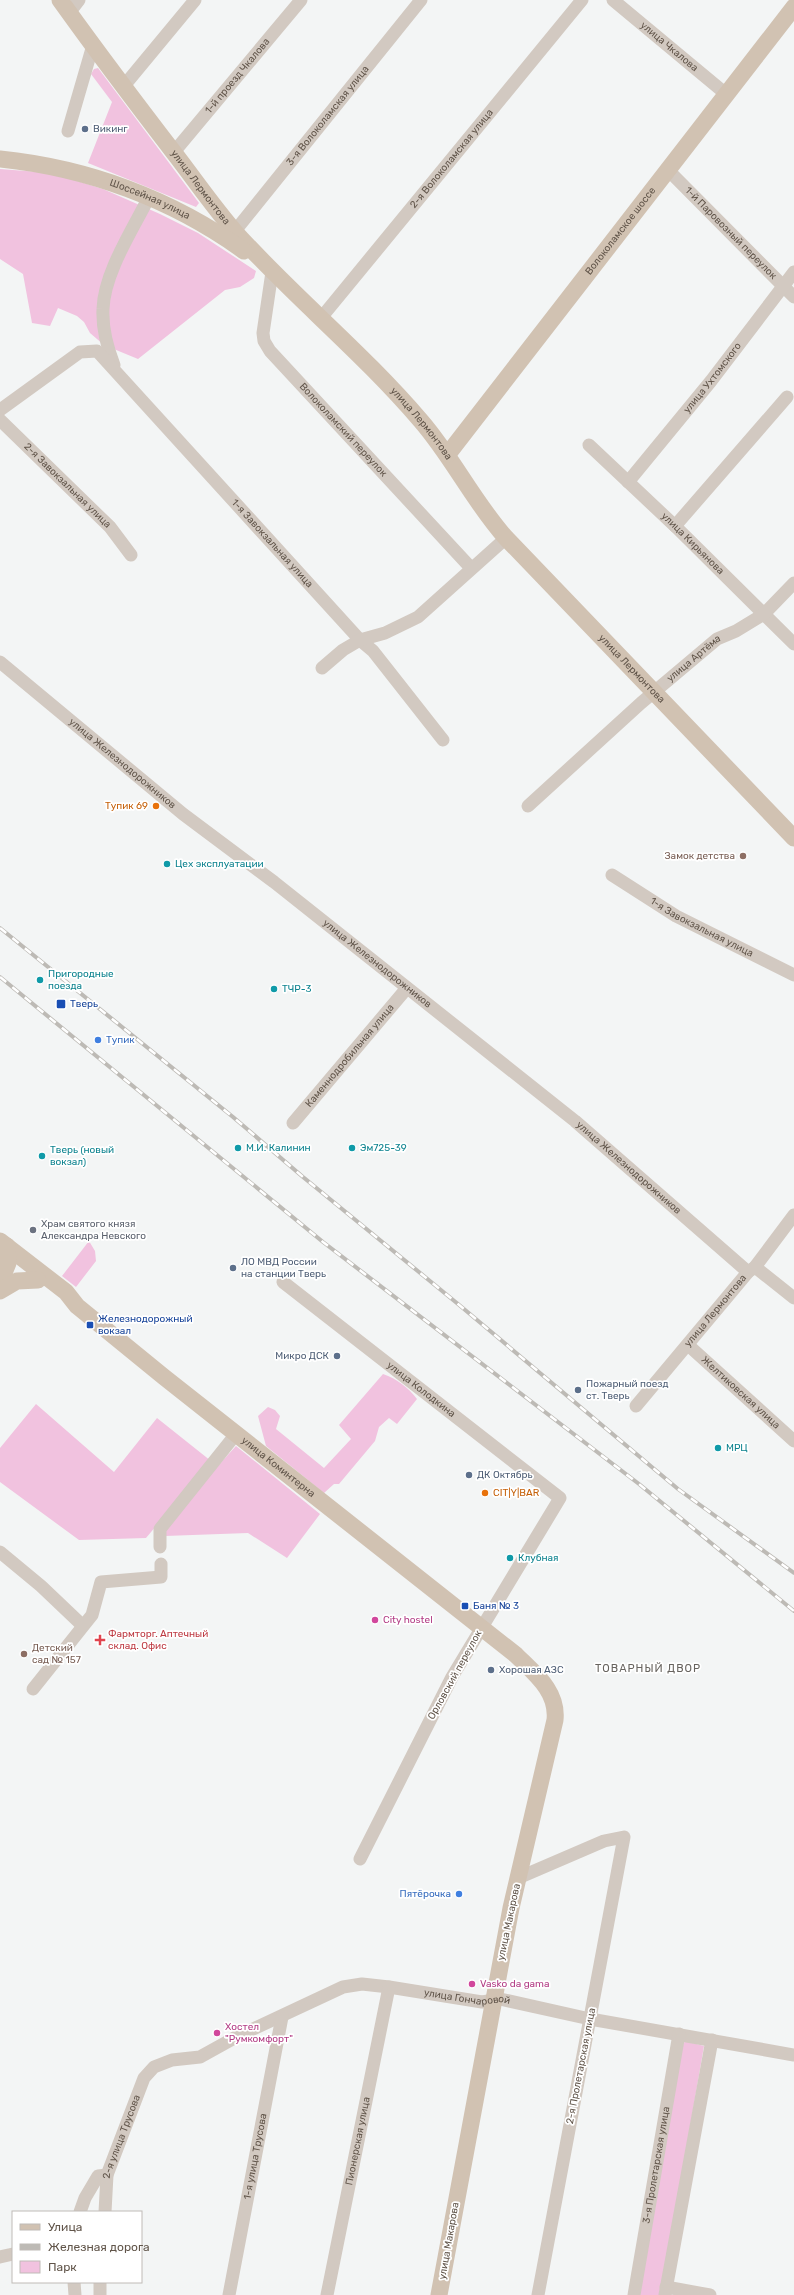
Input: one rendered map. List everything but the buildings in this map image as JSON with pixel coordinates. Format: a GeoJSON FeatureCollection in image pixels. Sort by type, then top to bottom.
{"type":"FeatureCollection","features":[{"type":"Feature","properties":{"kind":"main road","name":"улица Лермонтова"},"geometry":{"type":"LineString","coordinates":[[69,4],[93,45],[123,87],[235,231],[276,277],[321,318],[420,420],[448,454],[474,499],[506,538],[794,838]]}},
{"type":"Feature","properties":{"kind":"main road","name":"Волоколамское шоссе"},"geometry":{"type":"LineString","coordinates":[[448,454],[726,94],[793,10]]}},
{"type":"Feature","properties":{"kind":"main road","name":"Шоссейная улица"},"geometry":{"type":"LineString","coordinates":[[0,159],[58,168],[89,175],[149,197],[213,230],[276,277]]}},
{"type":"Feature","properties":{"kind":"main road","name":"улица Коминтерна"},"geometry":{"type":"LineString","coordinates":[[5,1256],[27,1264],[37,1274],[66,1292],[77,1306],[481,1628]]}},
{"type":"Feature","properties":{"kind":"main road"},"geometry":{"type":"LineString","coordinates":[[0,1283],[5,1256]]}},
{"type":"Feature","properties":{"kind":"main road"},"geometry":{"type":"LineString","coordinates":[[0,1291],[18,1281],[37,1274]]}},
{"type":"Feature","properties":{"kind":"main road","name":"улица Макарова"},"geometry":{"type":"LineString","coordinates":[[439,2295],[493,2000],[518,1878],[555,1720],[555,1707],[551,1694],[544,1683],[516,1655],[481,1628]]}},
{"type":"Feature","properties":{"kind":"street"},"geometry":{"type":"LineString","coordinates":[[123,87],[195,0]]}},
{"type":"Feature","properties":{"kind":"street","name":"1-й проезд Чкалова"},"geometry":{"type":"LineString","coordinates":[[174,152],[301,0]]}},
{"type":"Feature","properties":{"kind":"street","name":"3-я Волоколамская улица"},"geometry":{"type":"LineString","coordinates":[[235,231],[421,0]]}},
{"type":"Feature","properties":{"kind":"street","name":"2-я Волоколамская улица"},"geometry":{"type":"LineString","coordinates":[[321,318],[582,0]]}},
{"type":"Feature","properties":{"kind":"street","name":"улица Чкалова"},"geometry":{"type":"LineString","coordinates":[[613,0],[726,94]]}},
{"type":"Feature","properties":{"kind":"street"},"geometry":{"type":"LineString","coordinates":[[68,131],[93,45]]}},
{"type":"Feature","properties":{"kind":"street","name":"1-й Паровозный переулок"},"geometry":{"type":"LineString","coordinates":[[668,170],[794,297]]}},
{"type":"Feature","properties":{"kind":"street"},"geometry":{"type":"LineString","coordinates":[[115,369],[105,342],[103,309],[109,281],[149,197]]}},
{"type":"Feature","properties":{"kind":"street","name":"улица Ухтомского"},"geometry":{"type":"LineString","coordinates":[[628,482],[711,381],[794,272]]}},
{"type":"Feature","properties":{"kind":"street","name":"Волоколамский переулок"},"geometry":{"type":"LineString","coordinates":[[276,277],[263,333],[264,341],[270,351],[471,568]]}},
{"type":"Feature","properties":{"kind":"street","name":"1-я Завокзальная улица"},"geometry":{"type":"LineString","coordinates":[[0,410],[80,352],[97,351],[360,640],[378,657],[442,740]]}},
{"type":"Feature","properties":{"kind":"street"},"geometry":{"type":"LineString","coordinates":[[675,526],[787,397]]}},
{"type":"Feature","properties":{"kind":"street","name":"2-я Завокзальная улица"},"geometry":{"type":"LineString","coordinates":[[0,420],[110,527],[131,555]]}},
{"type":"Feature","properties":{"kind":"street","name":"улица Кирьянова"},"geometry":{"type":"LineString","coordinates":[[589,445],[675,526],[794,644]]}},
{"type":"Feature","properties":{"kind":"street"},"geometry":{"type":"LineString","coordinates":[[322,668],[343,650],[360,640],[385,633],[418,617],[506,538]]}},
{"type":"Feature","properties":{"kind":"street","name":"улица Артёма"},"geometry":{"type":"LineString","coordinates":[[528,806],[654,692],[717,639],[736,631],[764,614],[794,583]]}},
{"type":"Feature","properties":{"kind":"street","name":"улица Железнодорожников"},"geometry":{"type":"LineString","coordinates":[[0,662],[183,814],[575,1121],[751,1270],[794,1298]]}},
{"type":"Feature","properties":{"kind":"street","name":"1-я Завокзальная улица"},"geometry":{"type":"LineString","coordinates":[[612,875],[676,916],[794,975]]}},
{"type":"Feature","properties":{"kind":"street","name":"Каменнодробильная улица"},"geometry":{"type":"LineString","coordinates":[[293,1123],[407,988]]}},
{"type":"Feature","properties":{"kind":"street","name":"улица Лермонтова"},"geometry":{"type":"LineString","coordinates":[[636,1406],[751,1270],[794,1215]]}},
{"type":"Feature","properties":{"kind":"street","name":"улица Колодкина"},"geometry":{"type":"LineString","coordinates":[[283,1282],[560,1498]]}},
{"type":"Feature","properties":{"kind":"street","name":"Желтиковская улица"},"geometry":{"type":"LineString","coordinates":[[688,1345],[794,1440]]}},
{"type":"Feature","properties":{"kind":"street"},"geometry":{"type":"LineString","coordinates":[[160,1547],[160,1529],[236,1434]]}},
{"type":"Feature","properties":{"kind":"street","name":"Орловский переулок"},"geometry":{"type":"LineString","coordinates":[[360,1859],[452,1678],[560,1498]]}},
{"type":"Feature","properties":{"kind":"street"},"geometry":{"type":"LineString","coordinates":[[0,1552],[41,1586],[82,1626]]}},
{"type":"Feature","properties":{"kind":"street"},"geometry":{"type":"LineString","coordinates":[[33,1689],[92,1615],[101,1582],[161,1577],[160,1564]]}},
{"type":"Feature","properties":{"kind":"street","name":"2-я Пролетарская улица"},"geometry":{"type":"LineString","coordinates":[[518,1878],[604,1841],[624,1837],[538,2295]]}},
{"type":"Feature","properties":{"kind":"street","name":"улица Гончаровой"},"geometry":{"type":"LineString","coordinates":[[154,2067],[172,2060],[200,2057],[236,2037],[282,2017],[343,1987],[362,1984],[482,2002],[500,1999],[590,2019],[794,2055]]}},
{"type":"Feature","properties":{"kind":"street","name":"Пионерская улица"},"geometry":{"type":"LineString","coordinates":[[327,2295],[389,1987]]}},
{"type":"Feature","properties":{"kind":"street","name":"1-я улица Трусова"},"geometry":{"type":"LineString","coordinates":[[229,2295],[282,2017]]}},
{"type":"Feature","properties":{"kind":"street","name":"3-я Пролетарская улица"},"geometry":{"type":"LineString","coordinates":[[634,2295],[679,2034]]}},
{"type":"Feature","properties":{"kind":"street"},"geometry":{"type":"LineString","coordinates":[[710,2295],[666,2291],[712,2040]]}},
{"type":"Feature","properties":{"kind":"street","name":"2-я улица Трусова"},"geometry":{"type":"LineString","coordinates":[[105,2211],[107,2175],[144,2078],[154,2067]]}},
{"type":"Feature","properties":{"kind":"street"},"geometry":{"type":"LineString","coordinates":[[80,2211],[85,2198],[98,2176],[107,2175]]}},
{"type":"Feature","properties":{"kind":"street"},"geometry":{"type":"LineString","coordinates":[[0,2258],[12,2254]]}},
{"type":"Feature","properties":{"kind":"street"},"geometry":{"type":"LineString","coordinates":[[74,2283],[75,2295]]}},
{"type":"Feature","properties":{"kind":"street"},"geometry":{"type":"LineString","coordinates":[[100,2283],[100,2295]]}},
{"type":"Feature","properties":{"kind":"green space"},"geometry":{"type":"Polygon","coordinates":[[[98,68],[199,203],[196,207],[88,163],[112,102],[91,74],[94,69],[98,68]]]}},
{"type":"Feature","properties":{"kind":"green space"},"geometry":{"type":"Polygon","coordinates":[[[0,169],[52,173],[103,189],[160,214],[198,233],[256,271],[254,278],[240,287],[225,290],[138,359],[104,345],[90,333],[84,322],[77,316],[58,308],[50,326],[32,323],[23,274],[0,259],[0,169]]]}},
{"type":"Feature","properties":{"kind":"green space"},"geometry":{"type":"Polygon","coordinates":[[[89,1241],[95,1251],[96,1261],[76,1287],[62,1276],[89,1241]]]}},
{"type":"Feature","properties":{"kind":"green space"},"geometry":{"type":"Polygon","coordinates":[[[383,1374],[402,1384],[417,1399],[397,1424],[389,1418],[379,1427],[375,1441],[339,1484],[334,1484],[324,1493],[266,1446],[258,1416],[268,1407],[275,1410],[280,1416],[276,1429],[324,1468],[351,1439],[339,1425],[383,1374]]]}},
{"type":"Feature","properties":{"kind":"green space"},"geometry":{"type":"Polygon","coordinates":[[[36,1404],[114,1472],[157,1418],[211,1461],[146,1538],[79,1540],[0,1482],[0,1448],[36,1404]]]}},
{"type":"Feature","properties":{"kind":"green space"},"geometry":{"type":"Polygon","coordinates":[[[236,1446],[320,1514],[287,1558],[248,1533],[165,1536],[166,1523],[236,1446]]]}},
{"type":"Feature","properties":{"kind":"green space"},"geometry":{"type":"Polygon","coordinates":[[[685,2041],[704,2046],[661,2295],[638,2295],[680,2051],[685,2041]]]}},
{"type":"Feature","properties":{"kind":"railway"},"geometry":{"type":"LineString","coordinates":[[0,928],[233,1117],[678,1489],[794,1573]]}},
{"type":"Feature","properties":{"kind":"railway"},"geometry":{"type":"LineString","coordinates":[[0,977],[323,1242],[639,1484],[794,1611]]}},
{"type":"Feature","properties":{"kind":"place","name":"Викинг"},"geometry":{"type":"Point","coordinates":[85,129]}},
{"type":"Feature","properties":{"kind":"place","name":"Тупик 69"},"geometry":{"type":"Point","coordinates":[156,806]}},
{"type":"Feature","properties":{"kind":"place","name":"Замок детства"},"geometry":{"type":"Point","coordinates":[743,856]}},
{"type":"Feature","properties":{"kind":"place","name":"Цех эксплуатации"},"geometry":{"type":"Point","coordinates":[167,864]}},
{"type":"Feature","properties":{"kind":"place","name":"Пригородные поезда"},"geometry":{"type":"Point","coordinates":[40,980]}},
{"type":"Feature","properties":{"kind":"place","name":"ТЧР-3"},"geometry":{"type":"Point","coordinates":[274,989]}},
{"type":"Feature","properties":{"kind":"place","name":"Тверь"},"geometry":{"type":"Point","coordinates":[61,1004]}},
{"type":"Feature","properties":{"kind":"place","name":"Тупик"},"geometry":{"type":"Point","coordinates":[98,1040]}},
{"type":"Feature","properties":{"kind":"place","name":"М.И. Калинин"},"geometry":{"type":"Point","coordinates":[238,1148]}},
{"type":"Feature","properties":{"kind":"place","name":"Эм725-39"},"geometry":{"type":"Point","coordinates":[352,1148]}},
{"type":"Feature","properties":{"kind":"place","name":"Тверь (новый вокзал)"},"geometry":{"type":"Point","coordinates":[42,1156]}},
{"type":"Feature","properties":{"kind":"place","name":"Храм святого князя Александра Невского"},"geometry":{"type":"Point","coordinates":[33,1230]}},
{"type":"Feature","properties":{"kind":"place","name":"ЛО МВД России на станции Тверь"},"geometry":{"type":"Point","coordinates":[233,1268]}},
{"type":"Feature","properties":{"kind":"place","name":"Железнодорожный вокзал"},"geometry":{"type":"Point","coordinates":[90,1325]}},
{"type":"Feature","properties":{"kind":"place","name":"Микро ДСК"},"geometry":{"type":"Point","coordinates":[337,1356]}},
{"type":"Feature","properties":{"kind":"place","name":"Пожарный поезд ст. Тверь"},"geometry":{"type":"Point","coordinates":[578,1390]}},
{"type":"Feature","properties":{"kind":"place","name":"МРЦ"},"geometry":{"type":"Point","coordinates":[718,1448]}},
{"type":"Feature","properties":{"kind":"place","name":"ДК Октябрь"},"geometry":{"type":"Point","coordinates":[469,1475]}},
{"type":"Feature","properties":{"kind":"place","name":"CIT|Y|BAR"},"geometry":{"type":"Point","coordinates":[485,1493]}},
{"type":"Feature","properties":{"kind":"place","name":"Клубная"},"geometry":{"type":"Point","coordinates":[510,1558]}},
{"type":"Feature","properties":{"kind":"place","name":"Баня № 3"},"geometry":{"type":"Point","coordinates":[465,1606]}},
{"type":"Feature","properties":{"kind":"place","name":"City hostel"},"geometry":{"type":"Point","coordinates":[375,1620]}},
{"type":"Feature","properties":{"kind":"place","name":"Фармторг. Аптечный склад. Офис"},"geometry":{"type":"Point","coordinates":[100,1640]}},
{"type":"Feature","properties":{"kind":"place","name":"Детский сад № 157"},"geometry":{"type":"Point","coordinates":[24,1654]}},
{"type":"Feature","properties":{"kind":"place","name":"Хорошая АЗС"},"geometry":{"type":"Point","coordinates":[491,1670]}},
{"type":"Feature","properties":{"kind":"place","name":"Пятёрочка"},"geometry":{"type":"Point","coordinates":[459,1894]}},
{"type":"Feature","properties":{"kind":"place","name":"Vasko da gama"},"geometry":{"type":"Point","coordinates":[472,1984]}},
{"type":"Feature","properties":{"kind":"place","name":"Хостел \"Румкомфорт\""},"geometry":{"type":"Point","coordinates":[217,2033]}},
{"type":"Feature","properties":{"kind":"district","name":"ТОВАРНЫЙ ДВОР"},"geometry":{"type":"Point","coordinates":[648,1668]}}]}
